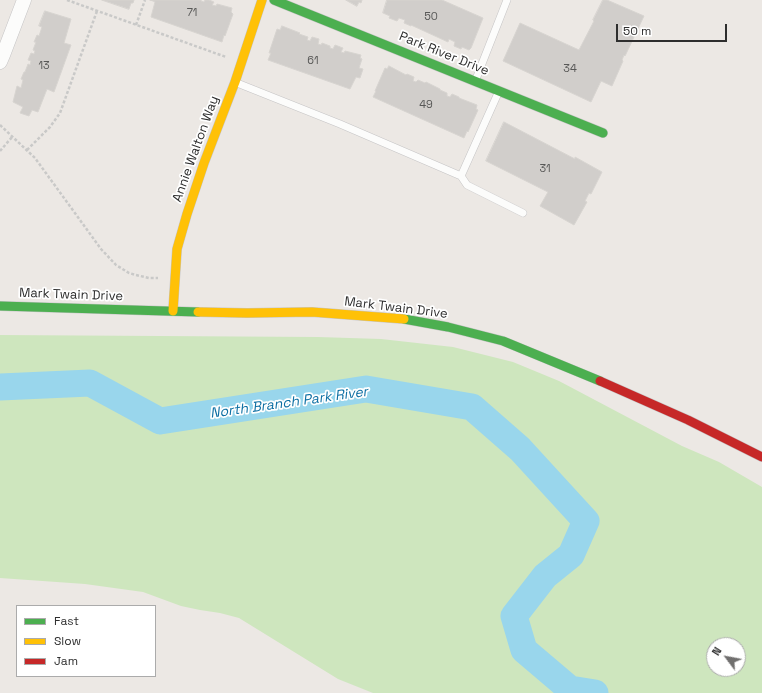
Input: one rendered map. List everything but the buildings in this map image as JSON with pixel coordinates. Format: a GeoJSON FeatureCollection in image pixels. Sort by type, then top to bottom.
{"type":"FeatureCollection","features":[{"type":"Feature","properties":{"kind":"street"},"geometry":{"type":"LineString","coordinates":[[0,62],[4,55],[24,0]]}},
{"type":"Feature","properties":{"kind":"street","name":"Annie Walton Way"},"geometry":{"type":"LineString","coordinates":[[173,311],[177,248],[204,163],[235,82],[262,0]]}},
{"type":"Feature","properties":{"kind":"street","name":"Park River Drive"},"geometry":{"type":"LineString","coordinates":[[274,0],[603,133]]}},
{"type":"Feature","properties":{"kind":"street","name":"Mark Twain Drive"},"geometry":{"type":"LineString","coordinates":[[0,306],[247,313],[312,312],[411,320],[448,327],[503,341],[581,372],[688,420],[762,456]]}},
{"type":"Feature","properties":{"kind":"lane"},"geometry":{"type":"LineString","coordinates":[[475,81],[507,0]]}},
{"type":"Feature","properties":{"kind":"lane"},"geometry":{"type":"LineString","coordinates":[[235,82],[340,124],[461,176],[467,185],[523,213]]}},
{"type":"Feature","properties":{"kind":"lane"},"geometry":{"type":"LineString","coordinates":[[461,176],[500,91]]}},
{"type":"Feature","properties":{"kind":"path"},"geometry":{"type":"LineString","coordinates":[[67,0],[228,58]]}},
{"type":"Feature","properties":{"kind":"path"},"geometry":{"type":"LineString","coordinates":[[136,25],[145,0]]}},
{"type":"Feature","properties":{"kind":"path"},"geometry":{"type":"LineString","coordinates":[[27,150],[50,127],[60,113],[97,11]]}},
{"type":"Feature","properties":{"kind":"path"},"geometry":{"type":"LineString","coordinates":[[0,124],[41,166],[102,249],[116,265],[136,276],[163,278]]}},
{"type":"Feature","properties":{"kind":"path"},"geometry":{"type":"LineString","coordinates":[[0,151],[13,136]]}},
{"type":"Feature","properties":{"kind":"green space"},"geometry":{"type":"Polygon","coordinates":[[[0,335],[318,337],[381,339],[453,347],[513,362],[559,381],[682,446],[719,462],[762,487],[762,693],[373,693],[338,679],[239,618],[181,606],[143,592],[85,584],[0,578],[0,335]]]}},
{"type":"Feature","properties":{"kind":"waterway","name":"North Branch Park River"},"geometry":{"type":"LineString","coordinates":[[0,387],[90,383],[160,421],[366,389],[472,407],[520,449],[586,521],[571,555],[545,576],[514,616],[524,650],[570,689],[595,693]]}},
{"type":"Feature","properties":{"kind":"traffic: fast"},"geometry":{"type":"LineString","coordinates":[[274,0],[603,133]]}},
{"type":"Feature","properties":{"kind":"traffic: fast"},"geometry":{"type":"LineString","coordinates":[[0,306],[198,312]]}},
{"type":"Feature","properties":{"kind":"traffic: fast"},"geometry":{"type":"LineString","coordinates":[[404,319],[448,327],[503,341],[600,381]]}},
{"type":"Feature","properties":{"kind":"traffic: slow"},"geometry":{"type":"LineString","coordinates":[[173,311],[177,249],[187,214],[204,163],[235,82],[262,0]]}},
{"type":"Feature","properties":{"kind":"traffic: slow"},"geometry":{"type":"LineString","coordinates":[[198,312],[312,312],[404,319]]}},
{"type":"Feature","properties":{"kind":"traffic: jam"},"geometry":{"type":"LineString","coordinates":[[600,381],[688,420],[762,457]]}}]}
